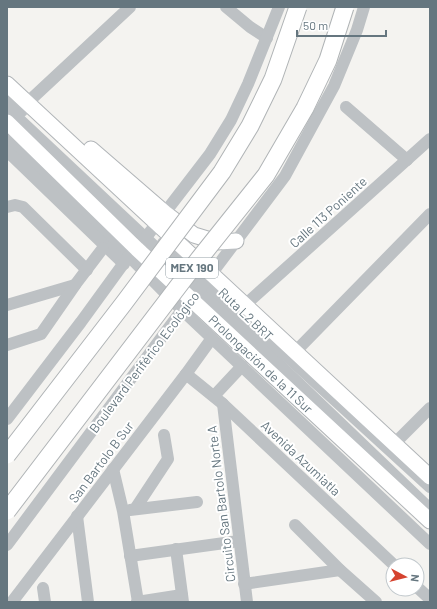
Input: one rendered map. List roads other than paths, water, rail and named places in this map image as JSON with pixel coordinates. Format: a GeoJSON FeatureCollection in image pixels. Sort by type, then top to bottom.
{"type":"FeatureCollection","features":[{"type":"Feature","properties":{"kind":"highway","name":"MEX 190"},"geometry":{"type":"LineString","coordinates":[[7,455],[222,172],[250,126],[273,79],[298,7]]}},
{"type":"Feature","properties":{"kind":"highway","name":"Boulevard Periférico Ecológico"},"geometry":{"type":"LineString","coordinates":[[7,511],[199,259],[266,174],[305,108],[328,60],[345,7]]}},
{"type":"Feature","properties":{"kind":"main road","name":"Prolongación de la 11 Sur"},"geometry":{"type":"LineString","coordinates":[[7,84],[13,111],[198,291],[245,305],[394,444],[430,484]]}},
{"type":"Feature","properties":{"kind":"main road"},"geometry":{"type":"LineString","coordinates":[[13,111],[50,114],[144,239],[194,235],[217,242],[236,241]]}},
{"type":"Feature","properties":{"kind":"main road","name":"Prolongación de la 11 Sur"},"geometry":{"type":"LineString","coordinates":[[144,239],[414,500],[430,521]]}},
{"type":"Feature","properties":{"kind":"street"},"geometry":{"type":"LineString","coordinates":[[13,111],[130,7]]}},
{"type":"Feature","properties":{"kind":"street"},"geometry":{"type":"LineString","coordinates":[[226,7],[250,27],[267,38]]}},
{"type":"Feature","properties":{"kind":"street"},"geometry":{"type":"LineString","coordinates":[[7,419],[210,154],[231,120],[248,84],[279,7]]}},
{"type":"Feature","properties":{"kind":"street","name":"Boulevard Periférico Ecológico"},"geometry":{"type":"LineString","coordinates":[[7,545],[285,176],[334,86],[357,30],[364,7]]}},
{"type":"Feature","properties":{"kind":"street"},"geometry":{"type":"LineString","coordinates":[[7,97],[13,111],[144,239]]}},
{"type":"Feature","properties":{"kind":"street"},"geometry":{"type":"LineString","coordinates":[[346,107],[407,160]]}},
{"type":"Feature","properties":{"kind":"street","name":"Calle 113 Poniente"},"geometry":{"type":"LineString","coordinates":[[245,305],[430,139]]}},
{"type":"Feature","properties":{"kind":"street"},"geometry":{"type":"LineString","coordinates":[[7,140],[144,239]]}},
{"type":"Feature","properties":{"kind":"street"},"geometry":{"type":"LineString","coordinates":[[7,151],[144,239]]}},
{"type":"Feature","properties":{"kind":"street"},"geometry":{"type":"LineString","coordinates":[[7,207],[15,205],[23,207],[87,270]]}},
{"type":"Feature","properties":{"kind":"street"},"geometry":{"type":"LineString","coordinates":[[295,352],[430,214]]}},
{"type":"Feature","properties":{"kind":"street"},"geometry":{"type":"LineString","coordinates":[[7,345],[41,334],[103,248]]}},
{"type":"Feature","properties":{"kind":"street"},"geometry":{"type":"LineString","coordinates":[[7,305],[75,285]]}},
{"type":"Feature","properties":{"kind":"street"},"geometry":{"type":"LineString","coordinates":[[198,291],[212,338],[430,544]]}},
{"type":"Feature","properties":{"kind":"street","name":"Ruta L2 BRT"},"geometry":{"type":"LineString","coordinates":[[198,291],[430,484]]}},
{"type":"Feature","properties":{"kind":"street","name":"San Bartolo B Sur"},"geometry":{"type":"LineString","coordinates":[[12,602],[212,338]]}},
{"type":"Feature","properties":{"kind":"street"},"geometry":{"type":"LineString","coordinates":[[218,400],[242,366]]}},
{"type":"Feature","properties":{"kind":"street","name":"Avenida Azumiatla"},"geometry":{"type":"LineString","coordinates":[[186,374],[218,400],[385,557]]}},
{"type":"Feature","properties":{"kind":"street","name":"Circuito San Bartolo Norte A"},"geometry":{"type":"LineString","coordinates":[[218,400],[247,602]]}},
{"type":"Feature","properties":{"kind":"street"},"geometry":{"type":"LineString","coordinates":[[394,444],[430,408]]}},
{"type":"Feature","properties":{"kind":"street"},"geometry":{"type":"LineString","coordinates":[[129,510],[168,459],[164,435]]}},
{"type":"Feature","properties":{"kind":"street"},"geometry":{"type":"LineString","coordinates":[[113,469],[129,510],[130,556],[137,602],[183,599],[176,549]]}},
{"type":"Feature","properties":{"kind":"street"},"geometry":{"type":"LineString","coordinates":[[398,515],[430,484]]}},
{"type":"Feature","properties":{"kind":"street"},"geometry":{"type":"LineString","coordinates":[[414,500],[430,509]]}},
{"type":"Feature","properties":{"kind":"street"},"geometry":{"type":"LineString","coordinates":[[129,510],[197,502]]}},
{"type":"Feature","properties":{"kind":"street"},"geometry":{"type":"LineString","coordinates":[[77,516],[88,602]]}},
{"type":"Feature","properties":{"kind":"street"},"geometry":{"type":"LineString","coordinates":[[295,525],[340,570],[376,602]]}},
{"type":"Feature","properties":{"kind":"street"},"geometry":{"type":"LineString","coordinates":[[130,556],[239,541]]}},
{"type":"Feature","properties":{"kind":"street"},"geometry":{"type":"LineString","coordinates":[[244,584],[340,570]]}},
{"type":"Feature","properties":{"kind":"street"},"geometry":{"type":"LineString","coordinates":[[43,588],[45,602]]}}]}
